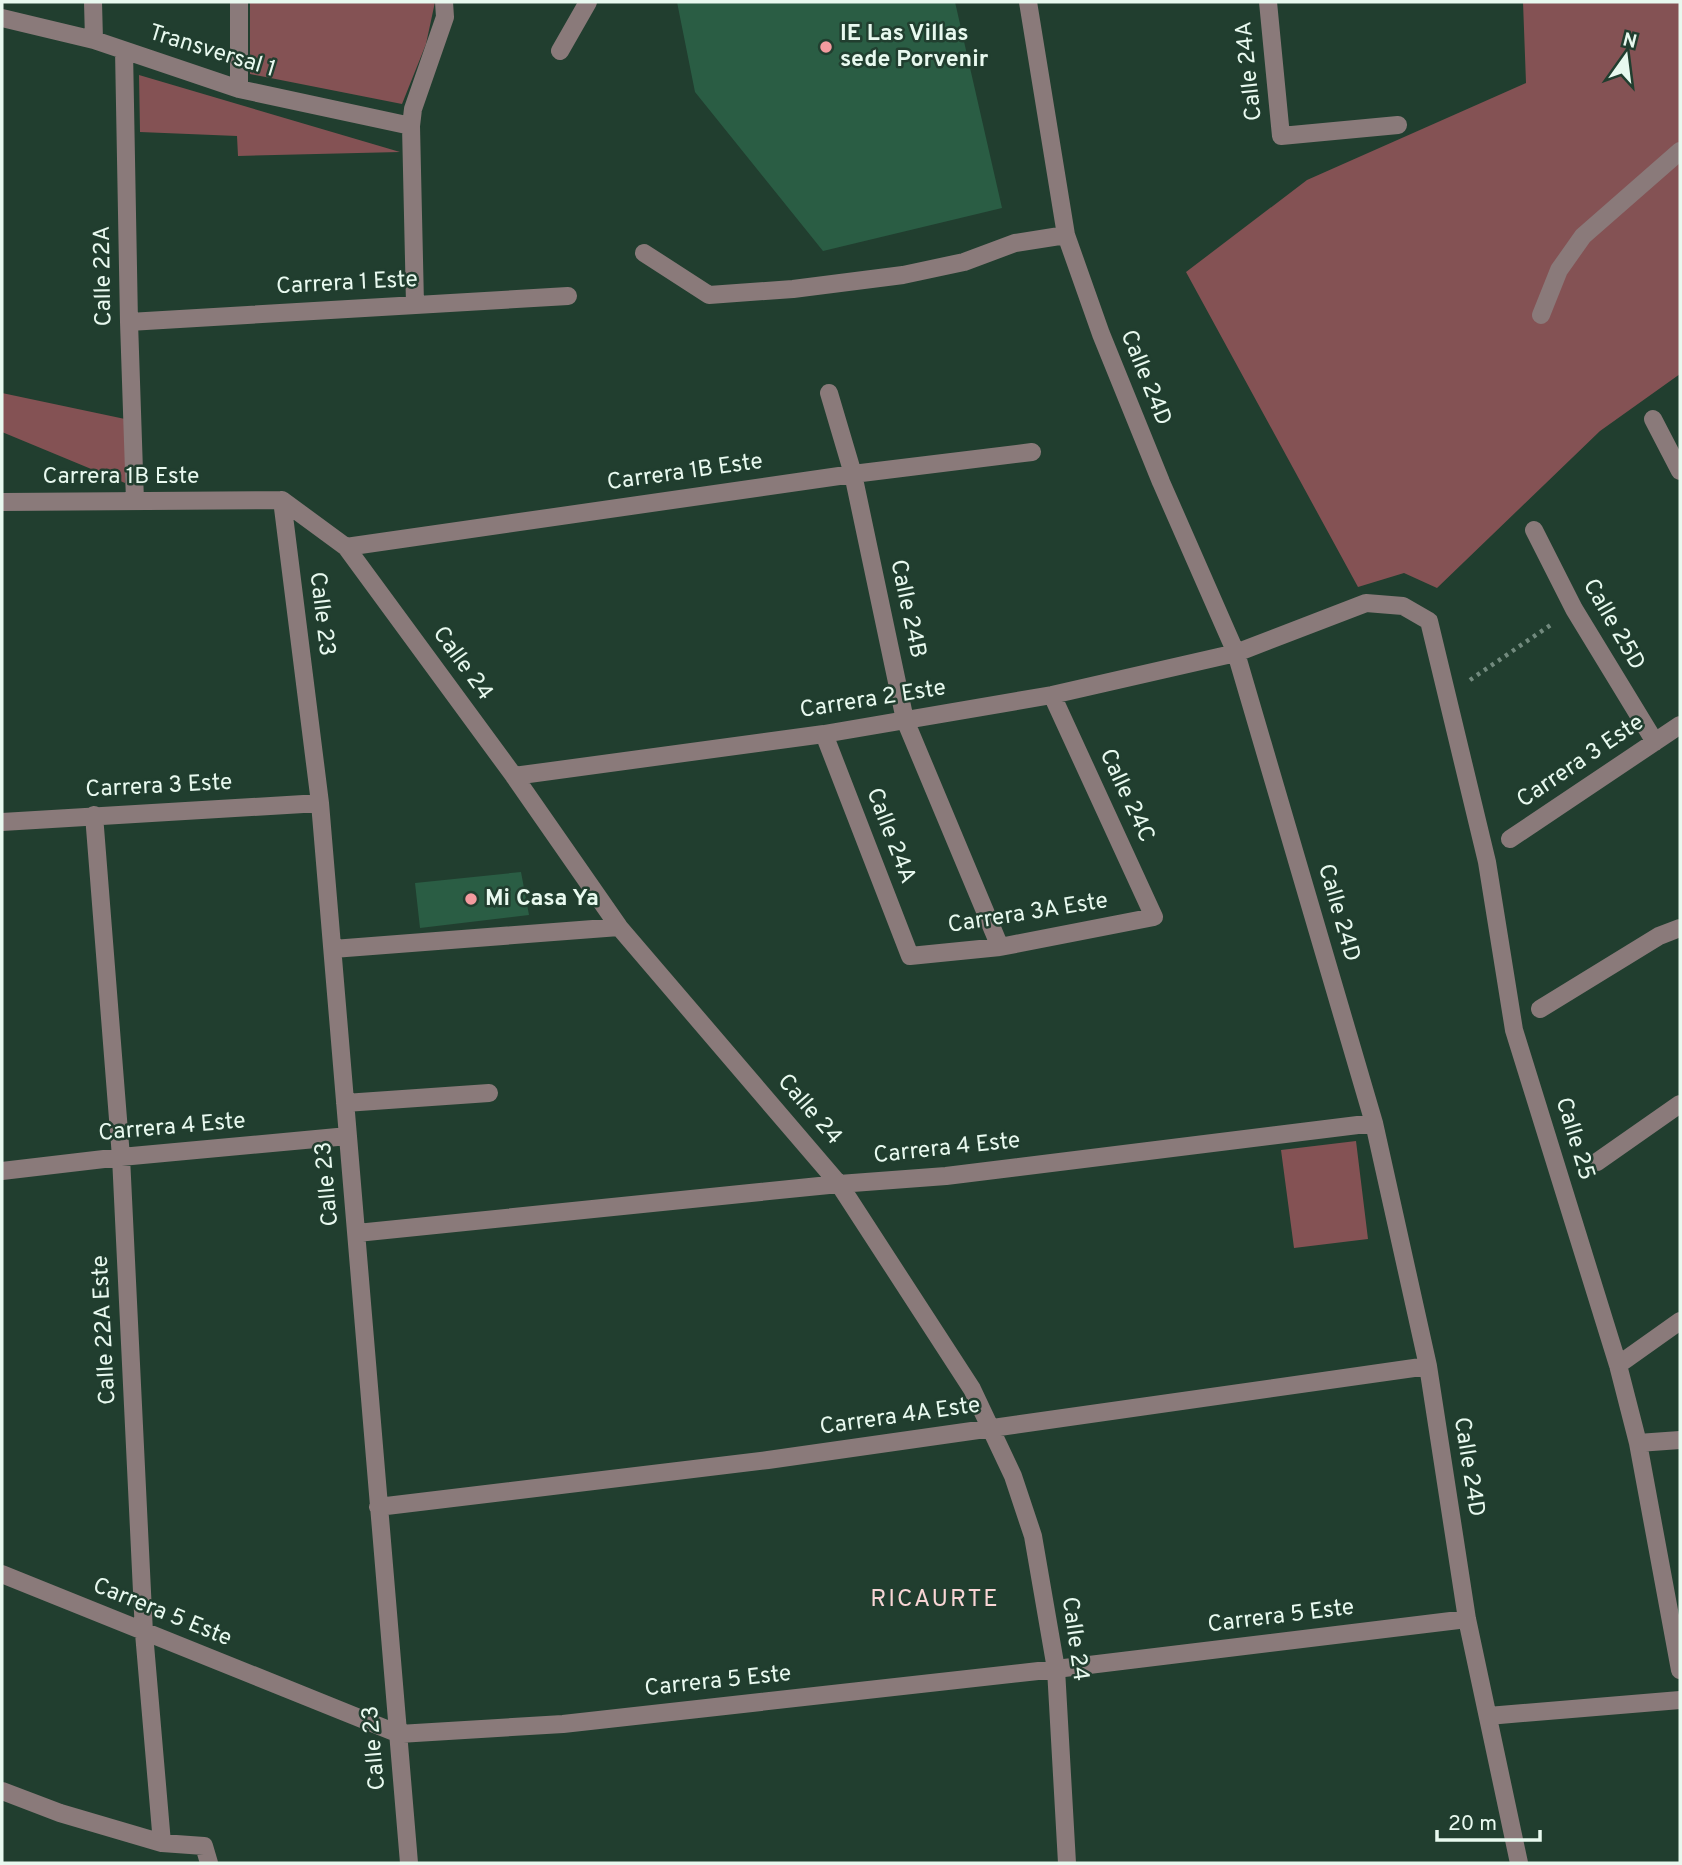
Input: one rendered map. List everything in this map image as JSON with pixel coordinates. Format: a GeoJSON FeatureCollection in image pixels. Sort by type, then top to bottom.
{"type":"FeatureCollection","features":[{"type":"Feature","properties":{"kind":"street"},"geometry":{"type":"LineString","coordinates":[[93,2],[94,40]]}},
{"type":"Feature","properties":{"kind":"street"},"geometry":{"type":"LineString","coordinates":[[239,2],[239,89]]}},
{"type":"Feature","properties":{"kind":"street"},"geometry":{"type":"LineString","coordinates":[[415,304],[411,126],[413,109],[445,17],[444,2]]}},
{"type":"Feature","properties":{"kind":"street"},"geometry":{"type":"LineString","coordinates":[[560,51],[589,2]]}},
{"type":"Feature","properties":{"kind":"street","name":"Calle 24D"},"geometry":{"type":"LineString","coordinates":[[1028,2],[1066,236],[1101,334],[1151,458],[1236,653],[1374,1123],[1427,1367],[1467,1619],[1519,1863]]}},
{"type":"Feature","properties":{"kind":"street","name":"Calle 24A"},"geometry":{"type":"LineString","coordinates":[[1268,2],[1281,136],[1398,125]]}},
{"type":"Feature","properties":{"kind":"street","name":"Transversal 1"},"geometry":{"type":"LineString","coordinates":[[2,18],[94,40],[239,89],[411,126]]}},
{"type":"Feature","properties":{"kind":"street","name":"Calle 22A"},"geometry":{"type":"LineString","coordinates":[[124,50],[135,501]]}},
{"type":"Feature","properties":{"kind":"street"},"geometry":{"type":"LineString","coordinates":[[1541,315],[1559,270],[1583,236],[1680,150]]}},
{"type":"Feature","properties":{"kind":"street"},"geometry":{"type":"LineString","coordinates":[[644,253],[709,295],[793,289],[903,275],[964,262],[1015,243],[1066,236]]}},
{"type":"Feature","properties":{"kind":"street","name":"Carrera 1 Este"},"geometry":{"type":"LineString","coordinates":[[129,322],[568,296]]}},
{"type":"Feature","properties":{"kind":"street","name":"Calle 24B"},"geometry":{"type":"LineString","coordinates":[[828,393],[853,474],[905,720],[1000,947]]}},
{"type":"Feature","properties":{"kind":"street"},"geometry":{"type":"LineString","coordinates":[[1653,419],[1680,471]]}},
{"type":"Feature","properties":{"kind":"street","name":"Carrera 1B Este"},"geometry":{"type":"LineString","coordinates":[[346,547],[853,474],[1032,452]]}},
{"type":"Feature","properties":{"kind":"street","name":"Carrera 1B Este"},"geometry":{"type":"LineString","coordinates":[[2,502],[282,500]]}},
{"type":"Feature","properties":{"kind":"street","name":"Calle 24"},"geometry":{"type":"LineString","coordinates":[[282,500],[346,547],[514,776],[619,927],[839,1184],[972,1389],[1013,1476],[1033,1536],[1056,1669],[1067,1863]]}},
{"type":"Feature","properties":{"kind":"street","name":"Calle 23"},"geometry":{"type":"LineString","coordinates":[[282,500],[320,803],[409,1863]]}},
{"type":"Feature","properties":{"kind":"street","name":"Calle 25D"},"geometry":{"type":"LineString","coordinates":[[1534,530],[1574,609],[1655,742]]}},
{"type":"Feature","properties":{"kind":"street","name":"Calle 25"},"geometry":{"type":"LineString","coordinates":[[1236,653],[1366,603],[1403,606],[1429,621],[1449,694],[1487,862],[1514,1030],[1618,1365],[1638,1443],[1680,1670]]}},
{"type":"Feature","properties":{"kind":"street","name":"Carrera 2 Este"},"geometry":{"type":"LineString","coordinates":[[514,776],[824,734],[1052,695],[1236,653]]}},
{"type":"Feature","properties":{"kind":"street","name":"Calle 24C"},"geometry":{"type":"LineString","coordinates":[[1052,695],[1154,917]]}},
{"type":"Feature","properties":{"kind":"street","name":"Carrera 3 Este"},"geometry":{"type":"LineString","coordinates":[[1510,839],[1680,725]]}},
{"type":"Feature","properties":{"kind":"street","name":"Calle 24A"},"geometry":{"type":"LineString","coordinates":[[824,734],[910,956]]}},
{"type":"Feature","properties":{"kind":"street","name":"Carrera 3 Este"},"geometry":{"type":"LineString","coordinates":[[2,822],[320,803]]}},
{"type":"Feature","properties":{"kind":"street","name":"Calle 22A Este"},"geometry":{"type":"LineString","coordinates":[[94,815],[121,1157],[144,1633],[162,1843]]}},
{"type":"Feature","properties":{"kind":"street","name":"Carrera 3A Este"},"geometry":{"type":"LineString","coordinates":[[910,956],[1000,947],[1154,917]]}},
{"type":"Feature","properties":{"kind":"street"},"geometry":{"type":"LineString","coordinates":[[333,949],[619,927]]}},
{"type":"Feature","properties":{"kind":"street"},"geometry":{"type":"LineString","coordinates":[[1539,1009],[1659,936],[1680,928]]}},
{"type":"Feature","properties":{"kind":"street"},"geometry":{"type":"LineString","coordinates":[[345,1103],[489,1093]]}},
{"type":"Feature","properties":{"kind":"street"},"geometry":{"type":"LineString","coordinates":[[1597,1162],[1680,1104]]}},
{"type":"Feature","properties":{"kind":"street","name":"Carrera 4 Este"},"geometry":{"type":"LineString","coordinates":[[357,1233],[839,1184],[946,1176],[1374,1123]]}},
{"type":"Feature","properties":{"kind":"street","name":"Carrera 4 Este"},"geometry":{"type":"LineString","coordinates":[[2,1171],[348,1136]]}},
{"type":"Feature","properties":{"kind":"street"},"geometry":{"type":"LineString","coordinates":[[1618,1365],[1680,1321]]}},
{"type":"Feature","properties":{"kind":"street","name":"Carrera 4A Este"},"geometry":{"type":"LineString","coordinates":[[378,1507],[768,1460],[1427,1367]]}},
{"type":"Feature","properties":{"kind":"street"},"geometry":{"type":"LineString","coordinates":[[1638,1443],[1680,1440]]}},
{"type":"Feature","properties":{"kind":"street","name":"Carrera 5 Este"},"geometry":{"type":"LineString","coordinates":[[2,1574],[399,1734],[563,1724],[1056,1669],[1467,1619]]}},
{"type":"Feature","properties":{"kind":"street"},"geometry":{"type":"LineString","coordinates":[[1488,1716],[1680,1700]]}},
{"type":"Feature","properties":{"kind":"street"},"geometry":{"type":"LineString","coordinates":[[2,1791],[60,1813],[207,1855]]}},
{"type":"Feature","properties":{"kind":"path"},"geometry":{"type":"LineString","coordinates":[[1449,694],[1574,609]]}},
{"type":"Feature","properties":{"kind":"shaded area"},"geometry":{"type":"Polygon","coordinates":[[[250,2],[435,2],[426,44],[402,104],[250,74],[250,2]]]}},
{"type":"Feature","properties":{"kind":"shaded area"},"geometry":{"type":"Polygon","coordinates":[[[1523,2],[1680,2],[1680,374],[1600,431],[1437,588],[1404,573],[1358,587],[1186,272],[1307,180],[1526,83],[1523,2]]]}},
{"type":"Feature","properties":{"kind":"shaded area"},"geometry":{"type":"Polygon","coordinates":[[[139,75],[400,152],[238,156],[237,136],[140,132],[139,75]]]}},
{"type":"Feature","properties":{"kind":"shaded area"},"geometry":{"type":"Polygon","coordinates":[[[2,393],[125,419],[125,483],[2,432],[2,393]]]}},
{"type":"Feature","properties":{"kind":"shaded area"},"geometry":{"type":"Polygon","coordinates":[[[1356,1141],[1368,1239],[1294,1248],[1281,1150],[1356,1141]]]}},
{"type":"Feature","properties":{"kind":"building","name":"IE Las Villas sede Porvenir"},"geometry":{"type":"Polygon","coordinates":[[[677,2],[955,2],[1002,208],[823,251],[695,92],[677,2]]]}},
{"type":"Feature","properties":{"kind":"building","name":"Mi Casa Ya"},"geometry":{"type":"Polygon","coordinates":[[[521,872],[529,915],[420,928],[415,883],[521,872]]]}},
{"type":"Feature","properties":{"kind":"place","name":"IE Las Villas sede Porvenir"},"geometry":{"type":"Point","coordinates":[826,47]}},
{"type":"Feature","properties":{"kind":"place","name":"Mi Casa Ya"},"geometry":{"type":"Point","coordinates":[471,899]}},
{"type":"Feature","properties":{"kind":"district","name":"RICAURTE"},"geometry":{"type":"Point","coordinates":[935,1600]}}]}
